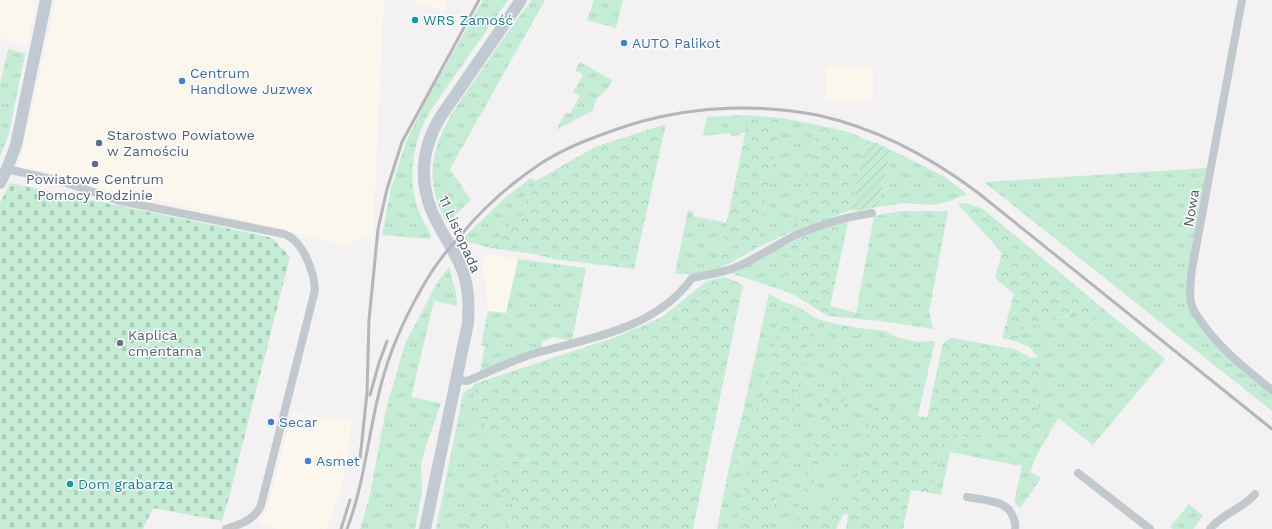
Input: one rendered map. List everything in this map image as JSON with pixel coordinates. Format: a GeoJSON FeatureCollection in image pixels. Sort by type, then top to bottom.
{"type":"FeatureCollection","features":[{"type":"Feature","properties":{"kind":"street"},"geometry":{"type":"LineString","coordinates":[[0,183],[16,145],[46,0]]}},
{"type":"Feature","properties":{"kind":"street","name":"11 Listopada"},"geometry":{"type":"LineString","coordinates":[[425,529],[468,323],[469,304],[467,288],[459,262],[433,216],[429,204],[424,182],[426,153],[432,130],[440,116],[521,0]]}},
{"type":"Feature","properties":{"kind":"street","name":"Nowa"},"geometry":{"type":"LineString","coordinates":[[1242,0],[1192,270],[1190,285],[1191,300],[1192,306],[1200,321],[1222,347],[1245,369],[1272,390]]}},
{"type":"Feature","properties":{"kind":"street"},"geometry":{"type":"LineString","coordinates":[[7,169],[64,182],[120,201],[284,234],[291,237],[300,246],[312,273],[315,290],[262,505],[253,518],[226,529]]}},
{"type":"Feature","properties":{"kind":"street"},"geometry":{"type":"LineString","coordinates":[[456,380],[467,381],[531,355],[612,332],[647,316],[666,304],[680,294],[692,278],[734,268],[796,235],[830,222],[872,213]]}},
{"type":"Feature","properties":{"kind":"street"},"geometry":{"type":"LineString","coordinates":[[1078,473],[1150,529]]}},
{"type":"Feature","properties":{"kind":"street"},"geometry":{"type":"LineString","coordinates":[[1210,529],[1219,519],[1247,502],[1255,494]]}},
{"type":"Feature","properties":{"kind":"street"},"geometry":{"type":"LineString","coordinates":[[967,497],[1004,505],[1012,513],[1018,528]]}},
{"type":"Feature","properties":{"kind":"shaded area"},"geometry":{"type":"Polygon","coordinates":[[[0,0],[37,0],[27,46],[0,38],[0,0]]]}},
{"type":"Feature","properties":{"kind":"shaded area"},"geometry":{"type":"Polygon","coordinates":[[[56,0],[384,0],[373,234],[346,245],[154,199],[152,203],[105,192],[76,179],[19,166],[56,0]]]}},
{"type":"Feature","properties":{"kind":"shaded area"},"geometry":{"type":"Polygon","coordinates":[[[408,0],[448,0],[445,10],[408,0]]]}},
{"type":"Feature","properties":{"kind":"shaded area"},"geometry":{"type":"Polygon","coordinates":[[[827,66],[873,67],[873,100],[825,100],[827,66]]]}},
{"type":"Feature","properties":{"kind":"shaded area"},"geometry":{"type":"Polygon","coordinates":[[[486,253],[518,259],[506,313],[488,311],[485,279],[482,271],[486,253]]]}},
{"type":"Feature","properties":{"kind":"shaded area"},"geometry":{"type":"Polygon","coordinates":[[[292,413],[352,421],[343,484],[327,529],[277,529],[258,523],[267,511],[292,413]]]}},
{"type":"Feature","properties":{"kind":"green space"},"geometry":{"type":"Polygon","coordinates":[[[483,0],[508,0],[430,111],[419,134],[416,146],[412,171],[415,197],[419,213],[431,237],[430,239],[382,235],[391,188],[406,142],[424,104],[483,0]]]}},
{"type":"Feature","properties":{"kind":"green space"},"geometry":{"type":"Polygon","coordinates":[[[532,0],[545,0],[450,169],[471,200],[447,223],[437,202],[433,182],[433,163],[438,144],[445,127],[466,92],[532,0]]]}},
{"type":"Feature","properties":{"kind":"green space"},"geometry":{"type":"Polygon","coordinates":[[[594,0],[623,0],[616,28],[587,20],[594,0]]]}},
{"type":"Feature","properties":{"kind":"green space"},"geometry":{"type":"Polygon","coordinates":[[[8,49],[25,54],[9,133],[0,157],[0,84],[8,49]]]}},
{"type":"Feature","properties":{"kind":"green space"},"geometry":{"type":"Polygon","coordinates":[[[580,62],[612,80],[611,83],[597,99],[592,111],[556,130],[566,112],[570,114],[580,96],[573,92],[583,75],[575,70],[580,62]]]}},
{"type":"Feature","properties":{"kind":"green space"},"geometry":{"type":"Polygon","coordinates":[[[749,115],[746,133],[742,132],[739,135],[732,136],[729,133],[703,136],[707,117],[749,115]]]}},
{"type":"Feature","properties":{"kind":"green space"},"geometry":{"type":"Polygon","coordinates":[[[749,115],[781,118],[757,248],[717,270],[749,115]]]}},
{"type":"Feature","properties":{"kind":"green space"},"geometry":{"type":"Polygon","coordinates":[[[781,118],[818,125],[797,230],[757,248],[781,118]]]}},
{"type":"Feature","properties":{"kind":"green space"},"geometry":{"type":"Polygon","coordinates":[[[666,124],[634,269],[554,259],[533,254],[491,248],[509,225],[529,212],[525,204],[536,181],[595,147],[666,124]]]}},
{"type":"Feature","properties":{"kind":"green space"},"geometry":{"type":"Polygon","coordinates":[[[818,125],[852,133],[848,155],[860,170],[851,210],[797,230],[818,125]]]}},
{"type":"Feature","properties":{"kind":"green space"},"geometry":{"type":"Polygon","coordinates":[[[852,133],[866,140],[860,170],[848,155],[852,133]]]}},
{"type":"Feature","properties":{"kind":"green space"},"geometry":{"type":"Polygon","coordinates":[[[866,140],[877,143],[891,150],[878,207],[856,211],[851,210],[866,140]]]}},
{"type":"Feature","properties":{"kind":"green space"},"geometry":{"type":"Polygon","coordinates":[[[891,150],[945,177],[967,194],[950,201],[933,205],[903,203],[878,207],[891,150]]]}},
{"type":"Feature","properties":{"kind":"green space"},"geometry":{"type":"Polygon","coordinates":[[[1208,168],[1189,307],[1239,367],[1272,394],[1272,411],[984,182],[1208,168]]]}},
{"type":"Feature","properties":{"kind":"green space"},"geometry":{"type":"Polygon","coordinates":[[[531,178],[536,181],[525,204],[529,212],[509,225],[491,248],[468,242],[463,238],[507,196],[531,178]]]}},
{"type":"Feature","properties":{"kind":"green space"},"geometry":{"type":"Polygon","coordinates":[[[10,183],[269,237],[272,238],[290,257],[222,521],[153,508],[143,529],[0,529],[0,203],[10,183]]]}},
{"type":"Feature","properties":{"kind":"green space"},"geometry":{"type":"Polygon","coordinates":[[[966,203],[983,209],[1106,311],[1092,323],[1070,309],[1069,315],[1051,320],[1038,326],[1027,320],[1018,342],[1002,338],[1014,294],[995,278],[1002,253],[958,204],[966,203]]]}},
{"type":"Feature","properties":{"kind":"green space"},"geometry":{"type":"Polygon","coordinates":[[[688,210],[694,212],[693,216],[727,223],[717,270],[696,274],[675,274],[688,210]]]}},
{"type":"Feature","properties":{"kind":"green space"},"geometry":{"type":"Polygon","coordinates":[[[902,211],[948,211],[929,312],[933,329],[881,321],[828,316],[830,306],[856,313],[874,216],[902,211]]]}},
{"type":"Feature","properties":{"kind":"green space"},"geometry":{"type":"Polygon","coordinates":[[[837,222],[848,223],[828,316],[796,296],[782,290],[790,251],[789,243],[837,222]]]}},
{"type":"Feature","properties":{"kind":"green space"},"geometry":{"type":"Polygon","coordinates":[[[789,243],[790,251],[782,290],[733,274],[736,270],[789,243]]]}},
{"type":"Feature","properties":{"kind":"green space"},"geometry":{"type":"Polygon","coordinates":[[[518,259],[586,268],[572,341],[552,337],[542,342],[542,348],[480,372],[485,346],[481,345],[488,311],[506,313],[518,259]]]}},
{"type":"Feature","properties":{"kind":"green space"},"geometry":{"type":"Polygon","coordinates":[[[449,267],[456,293],[457,306],[434,301],[411,397],[441,403],[421,464],[422,492],[415,529],[360,529],[369,499],[386,409],[405,344],[437,283],[449,267]]]}},
{"type":"Feature","properties":{"kind":"green space"},"geometry":{"type":"Polygon","coordinates":[[[725,277],[743,285],[693,529],[506,529],[515,504],[492,485],[505,456],[528,462],[532,442],[484,435],[486,420],[470,415],[476,382],[480,382],[616,337],[662,317],[707,281],[725,277]]]}},
{"type":"Feature","properties":{"kind":"green space"},"geometry":{"type":"Polygon","coordinates":[[[769,294],[784,302],[761,407],[743,412],[769,294]]]}},
{"type":"Feature","properties":{"kind":"green space"},"geometry":{"type":"Polygon","coordinates":[[[784,302],[792,304],[813,317],[769,529],[736,529],[748,466],[730,462],[743,412],[761,407],[784,302]]]}},
{"type":"Feature","properties":{"kind":"green space"},"geometry":{"type":"Polygon","coordinates":[[[1070,309],[1092,323],[1106,311],[1165,359],[1093,445],[1058,418],[1037,455],[1030,472],[1041,478],[1020,508],[1014,502],[1022,466],[950,452],[941,495],[930,493],[942,444],[958,432],[965,438],[990,431],[1028,443],[1040,373],[1031,358],[1038,357],[1029,347],[1018,342],[1027,320],[1038,326],[1051,320],[1069,316],[1070,309]]]}},
{"type":"Feature","properties":{"kind":"green space"},"geometry":{"type":"Polygon","coordinates":[[[813,317],[842,325],[794,529],[769,529],[813,317]]]}},
{"type":"Feature","properties":{"kind":"green space"},"geometry":{"type":"Polygon","coordinates":[[[842,325],[860,328],[857,337],[850,337],[840,385],[845,401],[831,468],[816,472],[810,502],[826,506],[830,490],[838,493],[838,500],[852,503],[874,403],[927,418],[943,343],[951,338],[1014,349],[1031,358],[1040,373],[1040,390],[1037,415],[1028,443],[990,431],[965,438],[958,432],[942,444],[930,493],[911,490],[903,529],[846,529],[848,515],[844,513],[836,529],[794,529],[842,325]]]}},
{"type":"Feature","properties":{"kind":"green space"},"geometry":{"type":"Polygon","coordinates":[[[860,328],[885,331],[899,338],[918,342],[935,341],[918,415],[874,404],[852,503],[838,500],[830,491],[826,506],[810,502],[816,472],[845,401],[840,385],[850,337],[857,337],[860,328]]]}},
{"type":"Feature","properties":{"kind":"green space"},"geometry":{"type":"Polygon","coordinates":[[[476,382],[470,415],[486,420],[484,435],[532,442],[524,475],[506,529],[464,515],[462,529],[436,529],[463,393],[471,388],[476,382]]]}},
{"type":"Feature","properties":{"kind":"green space"},"geometry":{"type":"Polygon","coordinates":[[[730,462],[748,466],[736,529],[717,529],[730,462]]]}},
{"type":"Feature","properties":{"kind":"green space"},"geometry":{"type":"Polygon","coordinates":[[[1189,504],[1203,516],[1193,529],[1173,529],[1170,527],[1189,504]]]}},
{"type":"Feature","properties":{"kind":"green space"},"geometry":{"type":"Polygon","coordinates":[[[463,515],[503,529],[462,529],[463,515]]]}},
{"type":"Feature","properties":{"kind":"railway"},"geometry":{"type":"LineString","coordinates":[[360,459],[367,393],[369,320],[378,229],[387,189],[402,142],[479,0]]}},
{"type":"Feature","properties":{"kind":"railway"},"geometry":{"type":"LineString","coordinates":[[347,529],[358,493],[381,385],[389,359],[404,322],[416,298],[440,260],[478,216],[497,197],[529,172],[556,154],[591,138],[617,129],[639,122],[686,112],[730,108],[752,108],[795,111],[817,115],[860,127],[921,155],[977,192],[1272,429]]}},
{"type":"Feature","properties":{"kind":"railway"},"geometry":{"type":"LineString","coordinates":[[370,395],[387,341]]}},
{"type":"Feature","properties":{"kind":"railway"},"geometry":{"type":"LineString","coordinates":[[341,529],[350,500]]}},
{"type":"Feature","properties":{"kind":"place","name":"WRS Zamość"},"geometry":{"type":"Point","coordinates":[415,20]}},
{"type":"Feature","properties":{"kind":"place","name":"AUTO Palikot"},"geometry":{"type":"Point","coordinates":[624,43]}},
{"type":"Feature","properties":{"kind":"place","name":"Centrum Handlowe Juzwex"},"geometry":{"type":"Point","coordinates":[182,81]}},
{"type":"Feature","properties":{"kind":"place","name":"Starostwo Powiatowe w Zamościu"},"geometry":{"type":"Point","coordinates":[99,143]}},
{"type":"Feature","properties":{"kind":"place","name":"Powiatowe Centrum Pomocy Rodzinie"},"geometry":{"type":"Point","coordinates":[95,164]}},
{"type":"Feature","properties":{"kind":"place","name":"Kaplica cmentarna"},"geometry":{"type":"Point","coordinates":[120,343]}},
{"type":"Feature","properties":{"kind":"place","name":"Secar"},"geometry":{"type":"Point","coordinates":[271,422]}},
{"type":"Feature","properties":{"kind":"place","name":"Asmet"},"geometry":{"type":"Point","coordinates":[308,461]}},
{"type":"Feature","properties":{"kind":"place","name":"Dom grabarza"},"geometry":{"type":"Point","coordinates":[70,484]}}]}
